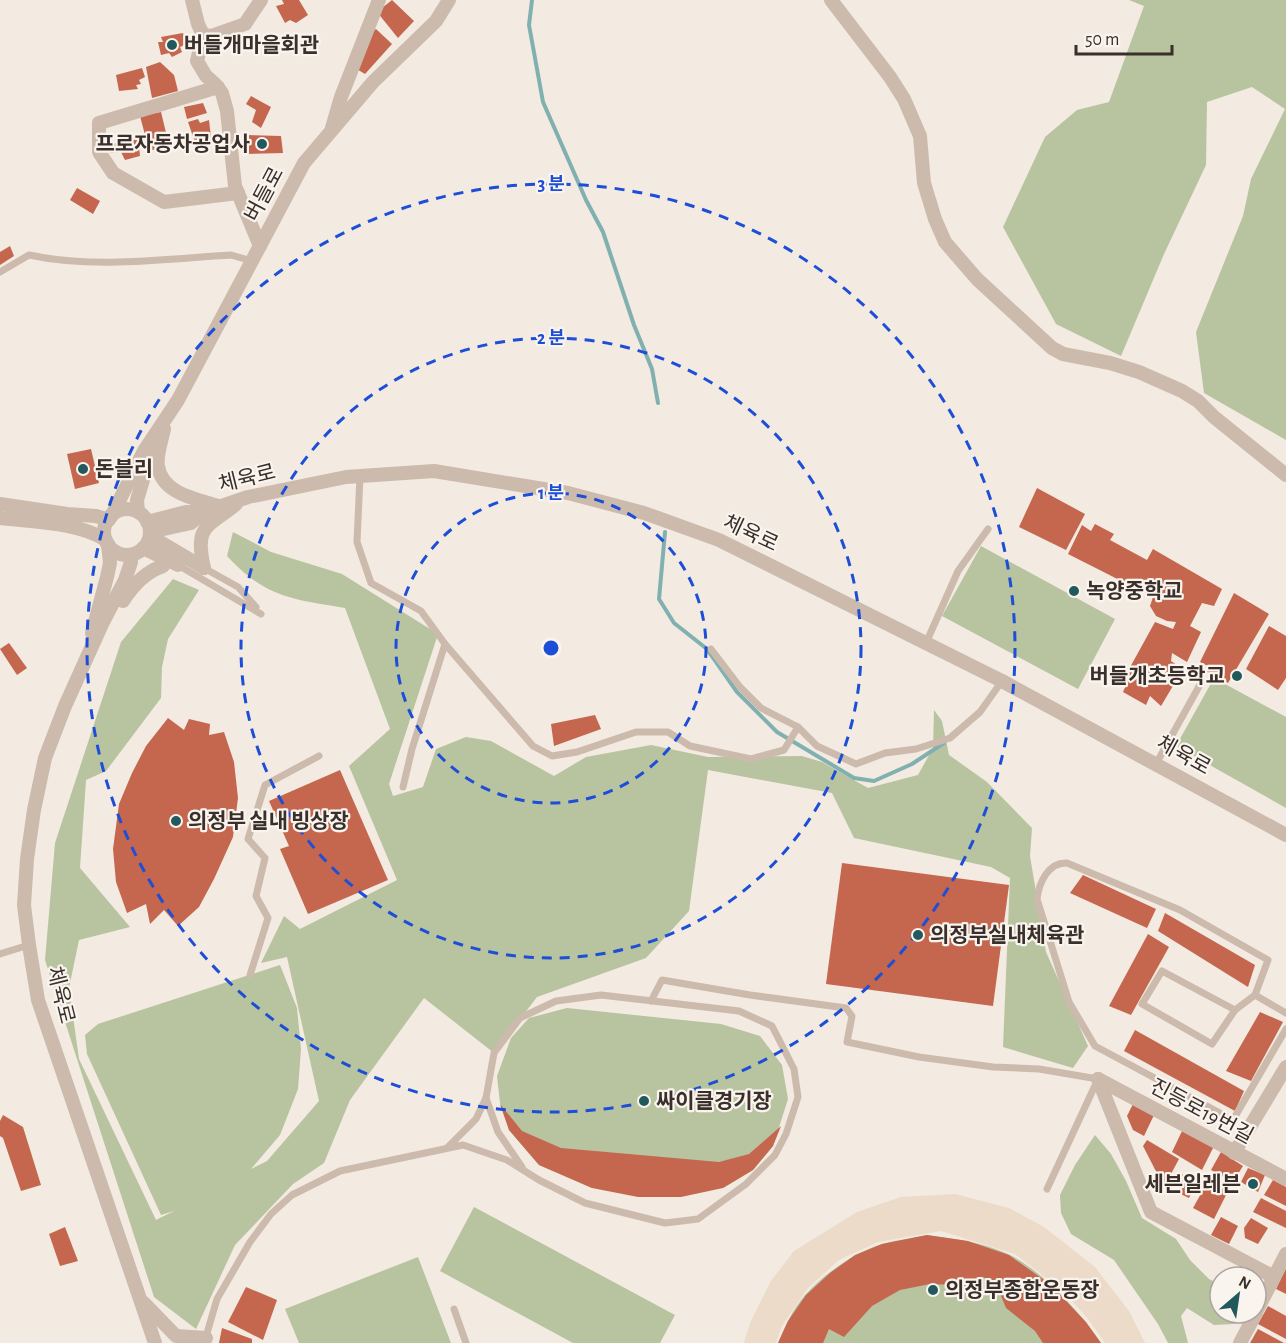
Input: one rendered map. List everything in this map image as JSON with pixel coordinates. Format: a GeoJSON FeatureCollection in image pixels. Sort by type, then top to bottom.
{"type":"FeatureCollection","features":[{"type":"Feature","properties":{"kind":"street"},"geometry":{"type":"LineString","coordinates":[[192,0],[203,35],[197,61],[206,76],[222,93],[227,111],[235,186],[260,246]]}},
{"type":"Feature","properties":{"kind":"street"},"geometry":{"type":"LineString","coordinates":[[203,35],[211,36],[245,24],[261,0]]}},
{"type":"Feature","properties":{"kind":"street"},"geometry":{"type":"LineString","coordinates":[[332,131],[340,97],[379,0]]}},
{"type":"Feature","properties":{"kind":"street","name":"버들로"},"geometry":{"type":"LineString","coordinates":[[156,436],[304,163],[373,82],[435,21],[449,0]]}},
{"type":"Feature","properties":{"kind":"street"},"geometry":{"type":"LineString","coordinates":[[831,0],[904,99],[920,136],[924,183],[935,219],[945,242],[977,279],[1052,348],[1063,354],[1110,363],[1139,372],[1182,391],[1198,401],[1214,417],[1286,475]]}},
{"type":"Feature","properties":{"kind":"street"},"geometry":{"type":"LineString","coordinates":[[218,87],[99,123],[99,152],[113,173],[164,202],[238,193]]}},
{"type":"Feature","properties":{"kind":"street"},"geometry":{"type":"LineString","coordinates":[[165,422],[158,466],[165,482],[180,493],[218,506]]}},
{"type":"Feature","properties":{"kind":"street"},"geometry":{"type":"LineString","coordinates":[[90,650],[92,626],[108,577],[110,562],[105,530],[144,451],[156,436]]}},
{"type":"Feature","properties":{"kind":"street"},"geometry":{"type":"LineString","coordinates":[[90,650],[125,580],[143,534],[137,500],[156,436]]}},
{"type":"Feature","properties":{"kind":"street","name":"체육로"},"geometry":{"type":"LineString","coordinates":[[110,518],[123,510],[143,534],[186,512],[204,512],[248,497],[342,478],[434,471],[568,492],[644,513],[719,540],[1002,681],[1286,835]]}},
{"type":"Feature","properties":{"kind":"street"},"geometry":{"type":"LineString","coordinates":[[204,568],[199,548],[205,527],[248,497]]}},
{"type":"Feature","properties":{"kind":"street"},"geometry":{"type":"LineString","coordinates":[[0,504],[110,518]]}},
{"type":"Feature","properties":{"kind":"street"},"geometry":{"type":"LineString","coordinates":[[0,518],[81,529],[97,534],[117,553],[143,534]]}},
{"type":"Feature","properties":{"kind":"street"},"geometry":{"type":"LineString","coordinates":[[143,534],[178,565]]}},
{"type":"Feature","properties":{"kind":"street"},"geometry":{"type":"LineString","coordinates":[[143,534],[204,568]]}},
{"type":"Feature","properties":{"kind":"street"},"geometry":{"type":"LineString","coordinates":[[90,650],[132,587],[149,572],[163,566]]}},
{"type":"Feature","properties":{"kind":"street","name":"체육로"},"geometry":{"type":"LineString","coordinates":[[90,650],[45,758],[27,859],[24,904],[28,945],[38,1000],[155,1343]]}},
{"type":"Feature","properties":{"kind":"street"},"geometry":{"type":"LineString","coordinates":[[1234,1153],[1285,1070]]}},
{"type":"Feature","properties":{"kind":"street"},"geometry":{"type":"LineString","coordinates":[[1098,1079],[1151,1212],[1274,1277]]}},
{"type":"Feature","properties":{"kind":"street","name":"진등로19번길"},"geometry":{"type":"LineString","coordinates":[[1098,1079],[1286,1179]]}},
{"type":"Feature","properties":{"kind":"street"},"geometry":{"type":"LineString","coordinates":[[1268,1289],[1286,1254]]}},
{"type":"Feature","properties":{"kind":"street"},"geometry":{"type":"LineString","coordinates":[[140,1299],[176,1336],[205,1341]]}},
{"type":"Feature","properties":{"kind":"street"},"geometry":{"type":"LineString","coordinates":[[1240,1343],[1250,1325]]}},
{"type":"Feature","properties":{"kind":"lane"},"geometry":{"type":"LineString","coordinates":[[0,272],[29,255],[55,260],[101,262],[231,255],[252,261]]}},
{"type":"Feature","properties":{"kind":"lane"},"geometry":{"type":"LineString","coordinates":[[360,476],[357,542],[371,583],[421,611],[445,644],[533,746],[552,756],[577,752],[636,732],[668,732],[690,746],[751,759],[784,750],[797,730]]}},
{"type":"Feature","properties":{"kind":"lane"},"geometry":{"type":"LineString","coordinates":[[926,643],[958,571],[988,529]]}},
{"type":"Feature","properties":{"kind":"lane"},"geometry":{"type":"LineString","coordinates":[[163,566],[178,565],[261,614],[238,587],[204,568]]}},
{"type":"Feature","properties":{"kind":"lane"},"geometry":{"type":"LineString","coordinates":[[403,787],[412,749],[445,644]]}},
{"type":"Feature","properties":{"kind":"lane"},"geometry":{"type":"LineString","coordinates":[[711,650],[740,687],[761,708],[797,730],[817,746],[856,764],[885,753],[916,749],[950,738],[980,712],[1002,681]]}},
{"type":"Feature","properties":{"kind":"lane"},"geometry":{"type":"LineString","coordinates":[[1156,764],[1202,681]]}},
{"type":"Feature","properties":{"kind":"lane"},"geometry":{"type":"LineString","coordinates":[[250,975],[268,918],[256,896],[265,858],[248,839],[265,785],[319,756]]}},
{"type":"Feature","properties":{"kind":"lane"},"geometry":{"type":"LineString","coordinates":[[1235,1010],[1162,971],[1142,1004],[1212,1044],[1235,1010],[1256,995],[1268,960],[1180,910],[1067,863],[1059,862],[1050,868],[1039,887],[1037,899],[1069,1002],[1095,1046],[1233,1120],[1286,1029]]}},
{"type":"Feature","properties":{"kind":"lane"},"geometry":{"type":"LineString","coordinates":[[0,954],[28,945]]}},
{"type":"Feature","properties":{"kind":"lane"},"geometry":{"type":"LineString","coordinates":[[651,1001],[662,980],[846,1008],[852,1016],[847,1042],[919,1058],[1039,1070],[1098,1079],[1047,1189]]}},
{"type":"Feature","properties":{"kind":"lane"},"geometry":{"type":"LineString","coordinates":[[191,1343],[205,1341],[217,1299],[250,1242],[271,1214],[292,1195],[340,1171],[463,1145],[507,1160],[525,1172],[585,1203],[665,1223],[698,1219],[746,1184],[775,1155],[786,1134],[798,1097],[794,1070],[772,1026],[739,1011],[602,994],[556,1001],[520,1018],[494,1053],[486,1098],[476,1119],[448,1148]]}},
{"type":"Feature","properties":{"kind":"lane"},"geometry":{"type":"LineString","coordinates":[[1256,995],[1286,1013]]}},
{"type":"Feature","properties":{"kind":"lane"},"geometry":{"type":"LineString","coordinates":[[486,1098],[498,1132],[525,1172]]}},
{"type":"Feature","properties":{"kind":"lane"},"geometry":{"type":"LineString","coordinates":[[454,1309],[466,1343]]}},
{"type":"Feature","properties":{"kind":"green space"},"geometry":{"type":"Polygon","coordinates":[[[1129,0],[1286,0],[1286,440],[1204,393],[1196,332],[1243,216],[1251,179],[1285,109],[1252,87],[1207,102],[1206,165],[1164,254],[1121,356],[1056,324],[1003,227],[1045,137],[1077,110],[1109,102],[1144,6],[1129,0]]]}},
{"type":"Feature","properties":{"kind":"green space"},"geometry":{"type":"Polygon","coordinates":[[[233,532],[271,552],[342,574],[438,634],[389,784],[393,796],[423,787],[436,749],[466,737],[491,741],[554,776],[586,757],[651,745],[708,757],[802,756],[822,762],[868,788],[918,775],[933,748],[934,710],[942,721],[949,755],[987,782],[1032,828],[1030,856],[1046,952],[1088,1046],[1073,1068],[1003,1047],[1010,878],[991,867],[854,838],[832,793],[708,770],[689,911],[646,958],[537,997],[494,1053],[424,998],[350,1100],[324,1163],[293,1184],[235,1245],[196,1329],[154,1297],[45,960],[55,843],[121,642],[173,579],[199,590],[168,639],[162,667],[161,698],[106,771],[86,780],[80,868],[130,927],[79,940],[69,988],[79,1059],[156,1220],[174,1211],[161,1215],[87,1054],[85,1035],[98,1024],[280,965],[297,1008],[301,1049],[298,1089],[280,1135],[251,1169],[267,1161],[319,1101],[287,957],[261,963],[284,916],[300,929],[397,880],[349,766],[390,729],[345,608],[295,599],[254,581],[227,556],[233,532]]]}},
{"type":"Feature","properties":{"kind":"green space"},"geometry":{"type":"Polygon","coordinates":[[[981,546],[1115,619],[1078,689],[942,616],[981,546]]]}},
{"type":"Feature","properties":{"kind":"green space"},"geometry":{"type":"Polygon","coordinates":[[[1214,678],[1286,717],[1286,808],[1176,746],[1214,678]]]}},
{"type":"Feature","properties":{"kind":"green space","name":"싸이클경기장"},"geometry":{"type":"Polygon","coordinates":[[[567,1008],[721,1024],[760,1036],[782,1065],[788,1099],[773,1146],[753,1170],[723,1188],[592,1188],[539,1165],[509,1130],[500,1103],[497,1076],[511,1038],[529,1018],[567,1008]]]}},
{"type":"Feature","properties":{"kind":"green space"},"geometry":{"type":"Polygon","coordinates":[[[1095,1135],[1111,1154],[1142,1218],[1176,1239],[1190,1260],[1208,1278],[1208,1321],[1187,1308],[1181,1316],[1188,1343],[1168,1343],[1158,1324],[1114,1260],[1071,1234],[1061,1213],[1060,1195],[1075,1165],[1095,1135]]]}},
{"type":"Feature","properties":{"kind":"green space"},"geometry":{"type":"Polygon","coordinates":[[[474,1207],[675,1315],[660,1343],[573,1343],[440,1271],[474,1207]]]}},
{"type":"Feature","properties":{"kind":"green space","name":"의정부종합운동장"},"geometry":{"type":"Polygon","coordinates":[[[927,1235],[988,1247],[1021,1261],[1059,1293],[1101,1343],[778,1343],[801,1300],[831,1272],[871,1248],[927,1235]]]}},
{"type":"Feature","properties":{"kind":"green space"},"geometry":{"type":"Polygon","coordinates":[[[418,1257],[451,1343],[299,1343],[285,1309],[418,1257]]]}},
{"type":"Feature","properties":{"kind":"shaded area"},"geometry":{"type":"Polygon","coordinates":[[[955,1194],[1009,1208],[1044,1227],[1095,1267],[1129,1311],[1145,1343],[1105,1343],[1065,1293],[1015,1254],[941,1231],[878,1242],[839,1260],[808,1288],[782,1326],[776,1343],[744,1343],[750,1323],[771,1281],[794,1251],[857,1212],[901,1197],[955,1194]]]}},
{"type":"Feature","properties":{"kind":"building"},"geometry":{"type":"Polygon","coordinates":[[[282,0],[299,0],[308,15],[296,23],[290,20],[285,23],[276,6],[284,4],[282,0]]]}},
{"type":"Feature","properties":{"kind":"building"},"geometry":{"type":"Polygon","coordinates":[[[392,0],[414,21],[398,38],[377,12],[392,0]]]}},
{"type":"Feature","properties":{"kind":"building"},"geometry":{"type":"Polygon","coordinates":[[[376,29],[392,44],[365,74],[355,68],[368,35],[376,29]]]}},
{"type":"Feature","properties":{"kind":"building","name":"버들개마을회관"},"geometry":{"type":"Polygon","coordinates":[[[183,33],[185,38],[189,37],[191,42],[180,47],[182,52],[172,57],[169,53],[161,55],[158,42],[163,42],[161,37],[183,33]]]}},
{"type":"Feature","properties":{"kind":"building"},"geometry":{"type":"Polygon","coordinates":[[[160,62],[174,75],[178,91],[152,98],[146,67],[160,62]]]}},
{"type":"Feature","properties":{"kind":"building"},"geometry":{"type":"Polygon","coordinates":[[[142,68],[145,77],[139,80],[141,84],[136,85],[138,89],[119,91],[116,75],[142,68]]]}},
{"type":"Feature","properties":{"kind":"building"},"geometry":{"type":"Polygon","coordinates":[[[251,96],[271,107],[261,128],[252,122],[256,110],[246,104],[251,96]]]}},
{"type":"Feature","properties":{"kind":"building"},"geometry":{"type":"Polygon","coordinates":[[[203,103],[207,113],[187,119],[184,107],[203,103]]]}},
{"type":"Feature","properties":{"kind":"building"},"geometry":{"type":"Polygon","coordinates":[[[161,112],[170,149],[149,150],[140,116],[161,112]]]}},
{"type":"Feature","properties":{"kind":"building"},"geometry":{"type":"Polygon","coordinates":[[[198,119],[200,123],[209,120],[212,146],[197,148],[188,122],[198,119]]]}},
{"type":"Feature","properties":{"kind":"building","name":"프로자동차공업사"},"geometry":{"type":"Polygon","coordinates":[[[242,135],[281,136],[283,153],[242,154],[242,135]]]}},
{"type":"Feature","properties":{"kind":"building"},"geometry":{"type":"Polygon","coordinates":[[[138,138],[140,156],[125,160],[121,152],[110,153],[108,145],[138,138]]]}},
{"type":"Feature","properties":{"kind":"building"},"geometry":{"type":"Polygon","coordinates":[[[77,188],[100,201],[93,214],[70,200],[77,188]]]}},
{"type":"Feature","properties":{"kind":"building"},"geometry":{"type":"Polygon","coordinates":[[[10,246],[14,256],[0,265],[0,252],[10,246]]]}},
{"type":"Feature","properties":{"kind":"building","name":"돈블리"},"geometry":{"type":"Polygon","coordinates":[[[91,449],[99,483],[75,489],[67,454],[91,449]]]}},
{"type":"Feature","properties":{"kind":"building"},"geometry":{"type":"Polygon","coordinates":[[[1037,488],[1085,514],[1066,550],[1019,527],[1037,488]]]}},
{"type":"Feature","properties":{"kind":"building"},"geometry":{"type":"Polygon","coordinates":[[[1095,524],[1114,534],[1110,540],[1147,560],[1153,549],[1222,589],[1214,606],[1202,603],[1190,626],[1201,632],[1187,662],[1172,653],[1171,661],[1183,669],[1161,706],[1150,696],[1146,705],[1123,692],[1127,683],[1123,680],[1155,622],[1173,629],[1176,622],[1156,616],[1150,606],[1153,597],[1068,554],[1082,525],[1091,531],[1095,524]]]}},
{"type":"Feature","properties":{"kind":"building"},"geometry":{"type":"Polygon","coordinates":[[[1234,593],[1269,614],[1228,683],[1206,671],[1208,666],[1200,662],[1234,593]]]}},
{"type":"Feature","properties":{"kind":"building"},"geometry":{"type":"Polygon","coordinates":[[[1269,626],[1286,636],[1286,678],[1278,690],[1246,669],[1269,626]]]}},
{"type":"Feature","properties":{"kind":"building"},"geometry":{"type":"Polygon","coordinates":[[[9,643],[27,668],[17,675],[0,649],[9,643]]]}},
{"type":"Feature","properties":{"kind":"building"},"geometry":{"type":"Polygon","coordinates":[[[595,715],[601,729],[554,746],[551,724],[595,715]]]}},
{"type":"Feature","properties":{"kind":"building","name":"의정부 실내 빙상장"},"geometry":{"type":"Polygon","coordinates":[[[168,718],[184,730],[189,719],[210,724],[209,735],[224,732],[234,762],[238,798],[233,837],[214,879],[199,907],[178,926],[164,910],[150,924],[146,904],[127,913],[116,882],[113,849],[119,804],[132,773],[146,746],[168,718]]]}},
{"type":"Feature","properties":{"kind":"building"},"geometry":{"type":"Polygon","coordinates":[[[340,770],[388,880],[308,914],[280,849],[289,846],[269,801],[340,770]]]}},
{"type":"Feature","properties":{"kind":"building","name":"의정부실내체육관"},"geometry":{"type":"Polygon","coordinates":[[[842,863],[1009,885],[993,1006],[826,984],[842,863]]]}},
{"type":"Feature","properties":{"kind":"building"},"geometry":{"type":"Polygon","coordinates":[[[1083,875],[1156,909],[1147,928],[1070,893],[1083,875]]]}},
{"type":"Feature","properties":{"kind":"building"},"geometry":{"type":"Polygon","coordinates":[[[1165,913],[1255,965],[1248,987],[1158,931],[1165,913]]]}},
{"type":"Feature","properties":{"kind":"building"},"geometry":{"type":"Polygon","coordinates":[[[1148,934],[1169,947],[1131,1015],[1109,1006],[1148,934]]]}},
{"type":"Feature","properties":{"kind":"building"},"geometry":{"type":"Polygon","coordinates":[[[1260,1012],[1283,1022],[1251,1081],[1226,1071],[1260,1012]]]}},
{"type":"Feature","properties":{"kind":"building"},"geometry":{"type":"Polygon","coordinates":[[[1135,1030],[1244,1091],[1235,1111],[1124,1051],[1135,1030]]]}},
{"type":"Feature","properties":{"kind":"building"},"geometry":{"type":"Polygon","coordinates":[[[500,1104],[522,1131],[561,1148],[719,1162],[749,1154],[781,1126],[773,1146],[753,1170],[723,1188],[681,1197],[638,1197],[592,1188],[539,1165],[509,1130],[500,1104]]]}},
{"type":"Feature","properties":{"kind":"building"},"geometry":{"type":"Polygon","coordinates":[[[1133,1104],[1154,1115],[1144,1136],[1133,1130],[1127,1116],[1133,1104]]]}},
{"type":"Feature","properties":{"kind":"building"},"geometry":{"type":"Polygon","coordinates":[[[3,1115],[23,1127],[41,1185],[21,1191],[3,1138],[0,1136],[0,1121],[3,1115]]]}},
{"type":"Feature","properties":{"kind":"building"},"geometry":{"type":"Polygon","coordinates":[[[1183,1129],[1215,1144],[1202,1170],[1172,1152],[1183,1129]]]}},
{"type":"Feature","properties":{"kind":"building"},"geometry":{"type":"Polygon","coordinates":[[[1147,1140],[1179,1159],[1164,1187],[1143,1146],[1147,1140]]]}},
{"type":"Feature","properties":{"kind":"building"},"geometry":{"type":"Polygon","coordinates":[[[1221,1152],[1243,1166],[1233,1182],[1211,1170],[1221,1152]]]}},
{"type":"Feature","properties":{"kind":"building"},"geometry":{"type":"Polygon","coordinates":[[[1248,1168],[1265,1175],[1258,1192],[1241,1182],[1248,1168]]]}},
{"type":"Feature","properties":{"kind":"building"},"geometry":{"type":"Polygon","coordinates":[[[1178,1172],[1197,1182],[1189,1198],[1170,1189],[1178,1172]]]}},
{"type":"Feature","properties":{"kind":"building"},"geometry":{"type":"Polygon","coordinates":[[[1273,1180],[1286,1187],[1286,1206],[1264,1195],[1273,1180]]]}},
{"type":"Feature","properties":{"kind":"building"},"geometry":{"type":"Polygon","coordinates":[[[1208,1181],[1228,1191],[1214,1219],[1193,1208],[1208,1181]]]}},
{"type":"Feature","properties":{"kind":"building"},"geometry":{"type":"Polygon","coordinates":[[[1261,1198],[1286,1211],[1286,1228],[1253,1212],[1261,1198]]]}},
{"type":"Feature","properties":{"kind":"building"},"geometry":{"type":"Polygon","coordinates":[[[1221,1217],[1238,1226],[1229,1244],[1211,1235],[1221,1217]]]}},
{"type":"Feature","properties":{"kind":"building"},"geometry":{"type":"Polygon","coordinates":[[[1251,1218],[1268,1228],[1258,1244],[1245,1238],[1244,1228],[1251,1218]]]}},
{"type":"Feature","properties":{"kind":"building"},"geometry":{"type":"Polygon","coordinates":[[[65,1227],[78,1261],[60,1266],[49,1234],[65,1227]]]}},
{"type":"Feature","properties":{"kind":"building","name":"의정부종합운동장"},"geometry":{"type":"Polygon","coordinates":[[[927,1235],[968,1241],[1009,1255],[1051,1285],[1086,1322],[1101,1343],[1043,1343],[1035,1331],[1006,1308],[999,1291],[1001,1286],[983,1277],[977,1290],[956,1285],[930,1284],[900,1290],[872,1306],[844,1337],[829,1329],[823,1343],[778,1343],[788,1321],[806,1295],[830,1273],[855,1255],[882,1244],[927,1235]]]}},
{"type":"Feature","properties":{"kind":"building"},"geometry":{"type":"Polygon","coordinates":[[[1286,1268],[1286,1294],[1276,1289],[1286,1268]]]}},
{"type":"Feature","properties":{"kind":"building"},"geometry":{"type":"Polygon","coordinates":[[[246,1287],[277,1300],[263,1340],[228,1322],[246,1287]]]}},
{"type":"Feature","properties":{"kind":"building"},"geometry":{"type":"Polygon","coordinates":[[[1268,1306],[1286,1316],[1286,1339],[1260,1325],[1268,1325],[1268,1306]]]}},
{"type":"Feature","properties":{"kind":"building"},"geometry":{"type":"Polygon","coordinates":[[[222,1328],[252,1339],[252,1343],[219,1343],[222,1328]]]}},
{"type":"Feature","properties":{"kind":"building"},"geometry":{"type":"Polygon","coordinates":[[[1258,1329],[1284,1343],[1250,1343],[1258,1329]]]}},
{"type":"Feature","properties":{"kind":"waterway"},"geometry":{"type":"LineString","coordinates":[[532,0],[529,25],[543,102],[586,200],[603,232],[634,325],[652,369],[658,403]]}},
{"type":"Feature","properties":{"kind":"waterway"},"geometry":{"type":"LineString","coordinates":[[665,532],[659,599],[674,623],[707,649],[737,692],[777,732],[854,778],[874,781],[912,764],[944,743]]}},
{"type":"Feature","properties":{"kind":"place","name":"버들개마을회관"},"geometry":{"type":"Point","coordinates":[172,45]}},
{"type":"Feature","properties":{"kind":"place","name":"프로자동차공업사"},"geometry":{"type":"Point","coordinates":[262,144]}},
{"type":"Feature","properties":{"kind":"place","name":"돈블리"},"geometry":{"type":"Point","coordinates":[83,469]}},
{"type":"Feature","properties":{"kind":"place","name":"녹양중학교"},"geometry":{"type":"Point","coordinates":[1074,591]}},
{"type":"Feature","properties":{"kind":"place","name":"버들개초등학교"},"geometry":{"type":"Point","coordinates":[1237,676]}},
{"type":"Feature","properties":{"kind":"place","name":"의정부 실내 빙상장"},"geometry":{"type":"Point","coordinates":[176,821]}},
{"type":"Feature","properties":{"kind":"place","name":"의정부실내체육관"},"geometry":{"type":"Point","coordinates":[918,935]}},
{"type":"Feature","properties":{"kind":"place","name":"싸이클경기장"},"geometry":{"type":"Point","coordinates":[644,1101]}},
{"type":"Feature","properties":{"kind":"place","name":"세븐일레븐"},"geometry":{"type":"Point","coordinates":[1253,1184]}},
{"type":"Feature","properties":{"kind":"place","name":"의정부종합운동장"},"geometry":{"type":"Point","coordinates":[933,1290]}}]}
